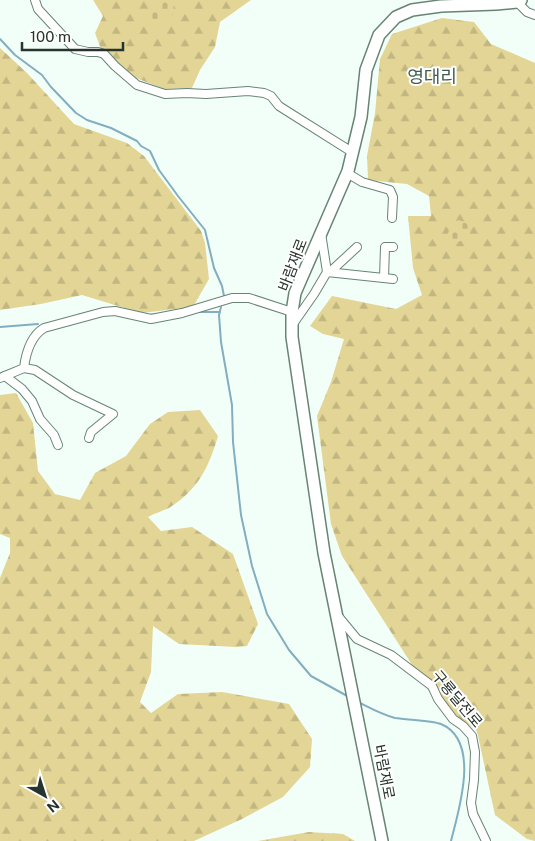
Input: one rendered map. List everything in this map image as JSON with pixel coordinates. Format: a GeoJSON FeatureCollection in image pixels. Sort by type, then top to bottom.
{"type":"FeatureCollection","features":[{"type":"Feature","properties":{"kind":"street"},"geometry":{"type":"LineString","coordinates":[[35,0],[38,9],[75,49],[104,54],[137,84],[165,94],[248,91],[264,93],[271,96],[287,111],[352,152]]}},
{"type":"Feature","properties":{"kind":"street"},"geometry":{"type":"LineString","coordinates":[[519,1],[527,12],[535,15]]}},
{"type":"Feature","properties":{"kind":"street","name":"바람재로"},"geometry":{"type":"LineString","coordinates":[[382,841],[324,553],[292,336],[292,312],[296,294],[347,173],[361,117],[366,70],[378,35],[396,17],[412,10],[439,3],[519,1]]}},
{"type":"Feature","properties":{"kind":"street"},"geometry":{"type":"LineString","coordinates":[[347,173],[362,182],[390,190],[393,197],[392,218]]}},
{"type":"Feature","properties":{"kind":"street"},"geometry":{"type":"LineString","coordinates":[[321,233],[328,272]]}},
{"type":"Feature","properties":{"kind":"street"},"geometry":{"type":"LineString","coordinates":[[292,326],[328,272],[357,247]]}},
{"type":"Feature","properties":{"kind":"street"},"geometry":{"type":"LineString","coordinates":[[384,278],[385,247],[393,247]]}},
{"type":"Feature","properties":{"kind":"street"},"geometry":{"type":"LineString","coordinates":[[328,272],[393,279]]}},
{"type":"Feature","properties":{"kind":"street"},"geometry":{"type":"LineString","coordinates":[[24,368],[25,356],[31,342],[39,331],[45,327],[102,312],[116,311],[151,319],[182,313],[232,298],[249,298],[292,312]]}},
{"type":"Feature","properties":{"kind":"street"},"geometry":{"type":"LineString","coordinates":[[3,377],[24,368],[35,370],[73,395],[113,414],[91,432],[89,438]]}},
{"type":"Feature","properties":{"kind":"street"},"geometry":{"type":"LineString","coordinates":[[3,377],[22,389],[32,401],[40,419],[54,434],[58,445]]}},
{"type":"Feature","properties":{"kind":"street","name":"구룡달전로"},"geometry":{"type":"LineString","coordinates":[[337,614],[357,639],[391,655],[432,686],[438,699],[453,719],[472,736],[475,752],[471,803],[473,814],[486,841]]}},
{"type":"Feature","properties":{"kind":"green space"},"geometry":{"type":"Polygon","coordinates":[[[93,0],[251,0],[220,22],[215,47],[200,70],[192,88],[164,89],[136,78],[101,49],[95,33],[103,16],[93,0]]]}},
{"type":"Feature","properties":{"kind":"green space"},"geometry":{"type":"Polygon","coordinates":[[[153,0],[173,0],[174,2],[173,15],[160,25],[149,25],[146,14],[153,0]]]}},
{"type":"Feature","properties":{"kind":"green space"},"geometry":{"type":"Polygon","coordinates":[[[442,18],[474,22],[491,44],[535,63],[535,841],[527,839],[495,815],[477,731],[436,702],[342,556],[331,524],[317,416],[331,382],[344,339],[323,334],[310,326],[332,296],[396,309],[422,295],[413,268],[408,216],[431,216],[429,196],[407,184],[368,180],[367,156],[375,113],[380,59],[392,34],[442,18]]]}},
{"type":"Feature","properties":{"kind":"green space"},"geometry":{"type":"Polygon","coordinates":[[[0,48],[27,73],[74,124],[127,143],[144,156],[201,231],[205,243],[209,279],[193,307],[141,313],[82,295],[0,310],[0,48]]]}},
{"type":"Feature","properties":{"kind":"green space"},"geometry":{"type":"Polygon","coordinates":[[[459,220],[467,224],[470,232],[467,239],[452,242],[447,236],[452,223],[459,220]]]}},
{"type":"Feature","properties":{"kind":"green space"},"geometry":{"type":"Polygon","coordinates":[[[16,393],[33,423],[38,471],[55,494],[80,500],[95,473],[126,456],[150,424],[168,412],[200,410],[218,436],[206,468],[188,494],[169,508],[148,517],[161,531],[192,527],[233,554],[258,624],[247,646],[236,647],[179,644],[153,626],[151,672],[140,702],[151,713],[178,694],[222,692],[289,704],[312,739],[310,767],[283,797],[242,819],[194,841],[0,841],[0,578],[10,553],[10,538],[0,534],[0,395],[16,393]]]}},
{"type":"Feature","properties":{"kind":"green space"},"geometry":{"type":"Polygon","coordinates":[[[309,832],[343,834],[355,841],[258,841],[309,832]]]}},
{"type":"Feature","properties":{"kind":"waterway"},"geometry":{"type":"LineString","coordinates":[[0,39],[15,55],[42,75],[76,113],[87,120],[111,128],[137,141],[141,146],[150,151],[159,170],[205,230],[214,268],[224,296]]}},
{"type":"Feature","properties":{"kind":"waterway"},"geometry":{"type":"LineString","coordinates":[[221,307],[219,315],[221,342],[232,405],[233,442],[241,515],[252,566],[267,614],[289,650],[311,676],[349,697]]}},
{"type":"Feature","properties":{"kind":"waterway"},"geometry":{"type":"LineString","coordinates":[[78,315],[102,309]]}},
{"type":"Feature","properties":{"kind":"waterway"},"geometry":{"type":"LineString","coordinates":[[199,312],[220,312]]}},
{"type":"Feature","properties":{"kind":"waterway"},"geometry":{"type":"LineString","coordinates":[[149,315],[159,314]]}},
{"type":"Feature","properties":{"kind":"waterway"},"geometry":{"type":"LineString","coordinates":[[0,327],[38,324]]}},
{"type":"Feature","properties":{"kind":"waterway"},"geometry":{"type":"LineString","coordinates":[[360,703],[395,718],[441,724],[453,733],[461,745],[464,760],[464,777],[451,841]]}},
{"type":"Feature","properties":{"kind":"district","name":"영대리"},"geometry":{"type":"Point","coordinates":[432,77]}}]}
